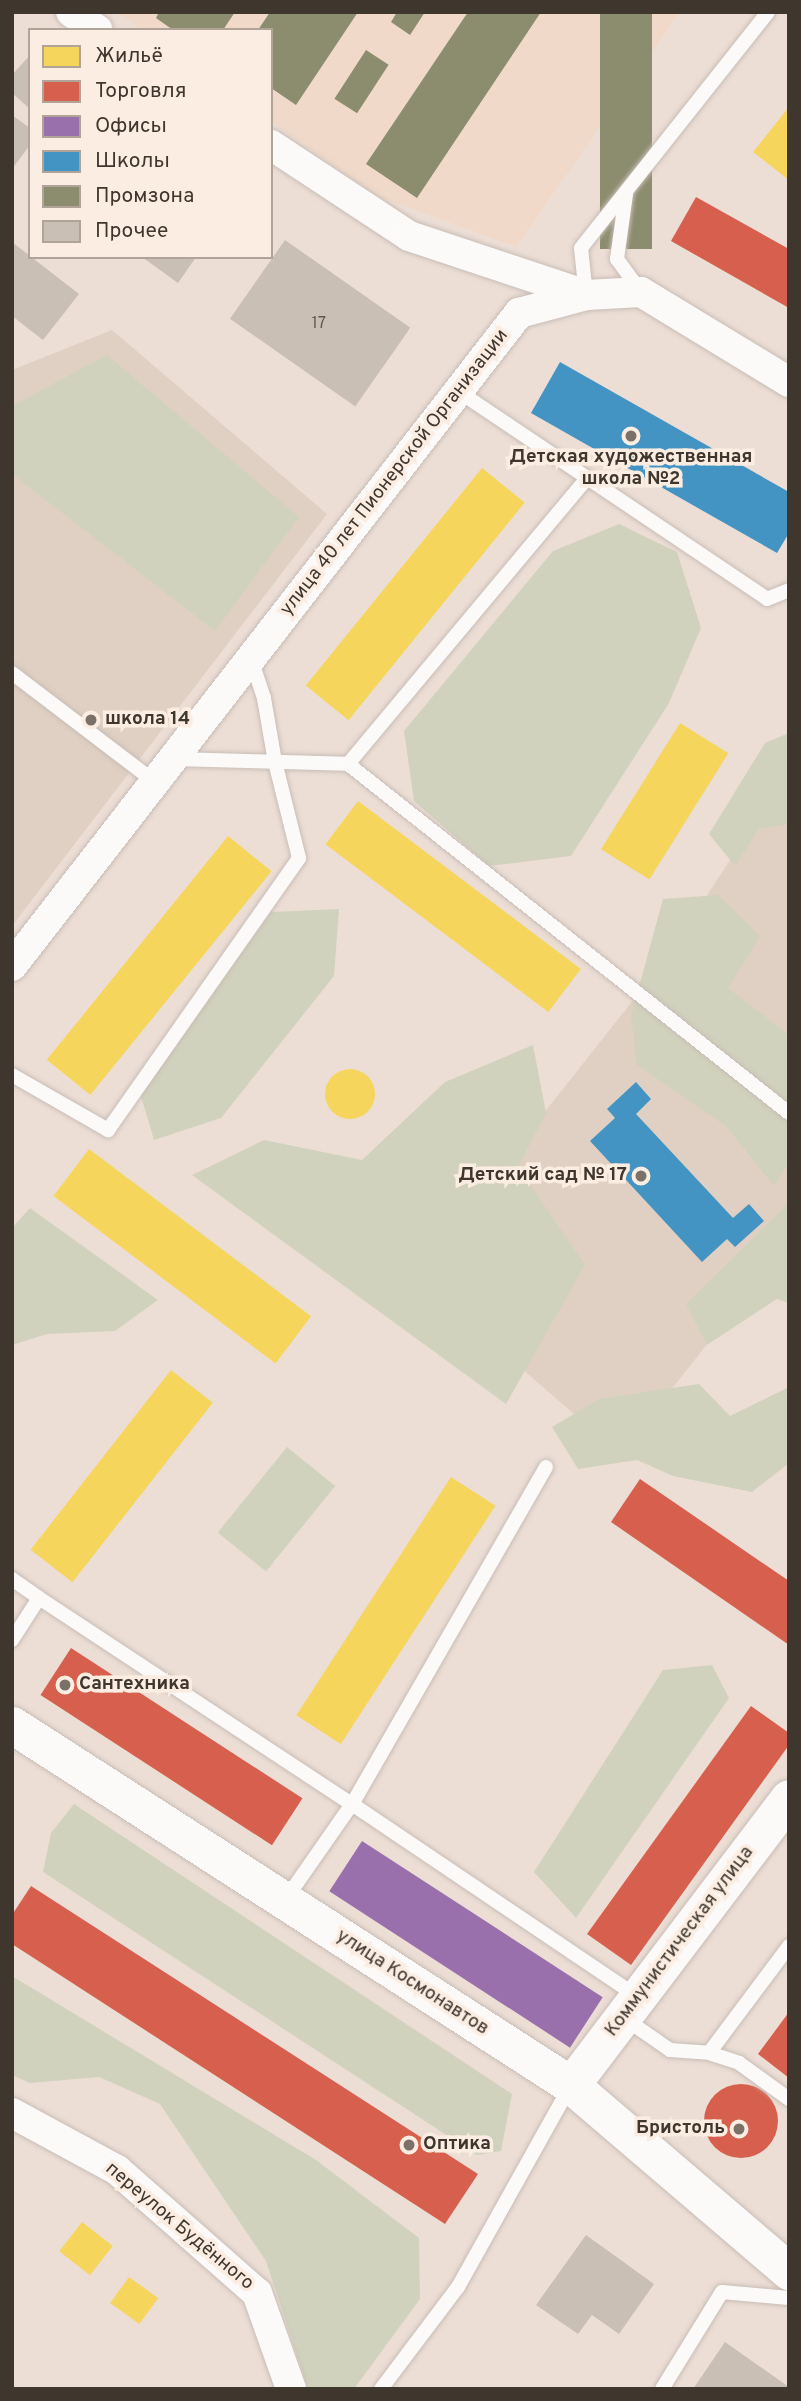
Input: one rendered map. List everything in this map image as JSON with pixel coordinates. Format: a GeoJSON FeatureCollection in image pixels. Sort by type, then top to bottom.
{"type":"FeatureCollection","features":[{"type":"Feature","properties":{"kind":"street"},"geometry":{"type":"LineString","coordinates":[[71,12],[95,28]]}},
{"type":"Feature","properties":{"kind":"street"},"geometry":{"type":"LineString","coordinates":[[273,146],[409,236],[586,295],[641,292],[789,382]]}},
{"type":"Feature","properties":{"kind":"street","name":"улица 40 лет Пионерской Организации"},"geometry":{"type":"LineString","coordinates":[[12,966],[519,313],[586,295]]}},
{"type":"Feature","properties":{"kind":"street","name":"улица Космонавтов"},"geometry":{"type":"LineString","coordinates":[[12,1725],[571,2085],[785,2259]]}},
{"type":"Feature","properties":{"kind":"street","name":"Коммунистическая улица"},"geometry":{"type":"LineString","coordinates":[[571,2085],[789,1798]]}},
{"type":"Feature","properties":{"kind":"street","name":"переулок Будённого"},"geometry":{"type":"LineString","coordinates":[[12,2113],[117,2170],[257,2293],[291,2389]]}},
{"type":"Feature","properties":{"kind":"lane"},"geometry":{"type":"LineString","coordinates":[[586,295],[582,248],[768,12]]}},
{"type":"Feature","properties":{"kind":"lane"},"geometry":{"type":"LineString","coordinates":[[626,191],[617,259],[641,292]]}},
{"type":"Feature","properties":{"kind":"lane"},"geometry":{"type":"LineString","coordinates":[[458,391],[767,598],[789,590]]}},
{"type":"Feature","properties":{"kind":"lane"},"geometry":{"type":"LineString","coordinates":[[348,764],[587,478]]}},
{"type":"Feature","properties":{"kind":"lane"},"geometry":{"type":"LineString","coordinates":[[12,1075],[108,1130],[299,858],[275,762],[264,698],[251,659]]}},
{"type":"Feature","properties":{"kind":"lane"},"geometry":{"type":"LineString","coordinates":[[12,673],[163,771],[275,762],[348,764],[789,1113]]}},
{"type":"Feature","properties":{"kind":"lane"},"geometry":{"type":"LineString","coordinates":[[285,1901],[352,1804],[546,1467]]}},
{"type":"Feature","properties":{"kind":"lane"},"geometry":{"type":"LineString","coordinates":[[12,1579],[352,1804],[630,2007],[670,2050],[709,2053],[739,2063],[789,2099]]}},
{"type":"Feature","properties":{"kind":"lane"},"geometry":{"type":"LineString","coordinates":[[12,1640],[38,1598]]}},
{"type":"Feature","properties":{"kind":"lane"},"geometry":{"type":"LineString","coordinates":[[709,2053],[789,1946]]}},
{"type":"Feature","properties":{"kind":"lane"},"geometry":{"type":"LineString","coordinates":[[381,2389],[458,2287],[571,2085]]}},
{"type":"Feature","properties":{"kind":"lane"},"geometry":{"type":"LineString","coordinates":[[662,2389],[722,2292],[789,2298]]}},
{"type":"Feature","properties":{"kind":"shaded area"},"geometry":{"type":"Polygon","coordinates":[[[117,12],[680,12],[516,247],[377,196],[273,122],[273,28],[139,28],[117,12]]]}},
{"type":"Feature","properties":{"kind":"shaded area","name":"школа 14"},"geometry":{"type":"Polygon","coordinates":[[[112,330],[327,514],[12,926],[12,370],[112,330]]]}},
{"type":"Feature","properties":{"kind":"shaded area"},"geometry":{"type":"Polygon","coordinates":[[[789,771],[789,1055],[666,957],[789,771]]]}},
{"type":"Feature","properties":{"kind":"shaded area","name":"Детский сад № 17"},"geometry":{"type":"Polygon","coordinates":[[[642,989],[789,1111],[789,1241],[620,1454],[415,1276],[642,989]]]}},
{"type":"Feature","properties":{"kind":"green space"},"geometry":{"type":"Polygon","coordinates":[[[107,355],[299,517],[215,631],[12,474],[12,406],[107,355]]]}},
{"type":"Feature","properties":{"kind":"green space"},"geometry":{"type":"Polygon","coordinates":[[[619,524],[677,552],[701,628],[669,703],[571,856],[489,866],[414,801],[404,731],[553,551],[619,524]]]}},
{"type":"Feature","properties":{"kind":"green space"},"geometry":{"type":"Polygon","coordinates":[[[789,733],[789,824],[759,829],[735,866],[709,834],[765,743],[789,733]]]}},
{"type":"Feature","properties":{"kind":"green space"},"geometry":{"type":"Polygon","coordinates":[[[718,895],[760,936],[728,988],[789,1035],[789,1162],[774,1186],[726,1126],[637,1065],[631,1016],[663,899],[718,895]]]}},
{"type":"Feature","properties":{"kind":"green space"},"geometry":{"type":"Polygon","coordinates":[[[339,909],[334,976],[221,1118],[154,1140],[140,1093],[271,912],[339,909]]]}},
{"type":"Feature","properties":{"kind":"green space"},"geometry":{"type":"Polygon","coordinates":[[[533,1045],[546,1113],[518,1167],[585,1265],[506,1404],[192,1175],[264,1140],[362,1160],[445,1082],[533,1045]]]}},
{"type":"Feature","properties":{"kind":"green space"},"geometry":{"type":"Polygon","coordinates":[[[789,1203],[789,1303],[777,1299],[707,1345],[686,1304],[789,1203]]]}},
{"type":"Feature","properties":{"kind":"green space"},"geometry":{"type":"Polygon","coordinates":[[[30,1208],[158,1300],[115,1331],[47,1334],[12,1345],[12,1228],[30,1208]]]}},
{"type":"Feature","properties":{"kind":"green space"},"geometry":{"type":"Polygon","coordinates":[[[699,1384],[730,1416],[789,1387],[789,1463],[752,1492],[673,1476],[637,1460],[578,1469],[552,1427],[599,1399],[699,1384]]]}},
{"type":"Feature","properties":{"kind":"green space"},"geometry":{"type":"Polygon","coordinates":[[[287,1447],[335,1486],[266,1572],[218,1532],[287,1447]]]}},
{"type":"Feature","properties":{"kind":"green space"},"geometry":{"type":"Polygon","coordinates":[[[712,1665],[729,1698],[576,1918],[534,1872],[663,1670],[712,1665]]]}},
{"type":"Feature","properties":{"kind":"green space"},"geometry":{"type":"Polygon","coordinates":[[[74,1804],[512,2094],[501,2151],[477,2155],[43,1872],[51,1833],[74,1804]]]}},
{"type":"Feature","properties":{"kind":"green space"},"geometry":{"type":"Polygon","coordinates":[[[12,1976],[316,2160],[419,2238],[420,2299],[354,2389],[308,2389],[266,2261],[160,2104],[99,2077],[30,2083],[12,2075],[12,1976]]]}},
{"type":"Feature","properties":{"kind":"building: Жильё"},"geometry":{"type":"Polygon","coordinates":[[[789,107],[789,180],[753,152],[789,107]]]}},
{"type":"Feature","properties":{"kind":"building: Жильё"},"geometry":{"type":"Polygon","coordinates":[[[482,468],[525,503],[349,720],[306,686],[482,468]]]}},
{"type":"Feature","properties":{"kind":"building: Жильё"},"geometry":{"type":"Polygon","coordinates":[[[680,723],[728,753],[649,880],[601,849],[680,723]]]}},
{"type":"Feature","properties":{"kind":"building: Жильё"},"geometry":{"type":"Polygon","coordinates":[[[358,801],[581,969],[548,1012],[326,844],[358,801]]]}},
{"type":"Feature","properties":{"kind":"building: Жильё"},"geometry":{"type":"Polygon","coordinates":[[[228,836],[272,871],[90,1095],[47,1060],[228,836]]]}},
{"type":"Feature","properties":{"kind":"building: Жильё"},"geometry":{"type":"Polygon","coordinates":[[[350,1069],[368,1076],[375,1094],[368,1112],[350,1119],[332,1112],[325,1094],[332,1076],[350,1069]]]}},
{"type":"Feature","properties":{"kind":"building: Жильё"},"geometry":{"type":"Polygon","coordinates":[[[89,1149],[311,1316],[276,1363],[53,1196],[89,1149]]]}},
{"type":"Feature","properties":{"kind":"building: Жильё"},"geometry":{"type":"Polygon","coordinates":[[[171,1370],[213,1403],[72,1582],[31,1550],[171,1370]]]}},
{"type":"Feature","properties":{"kind":"building: Жильё"},"geometry":{"type":"Polygon","coordinates":[[[451,1477],[495,1506],[341,1744],[296,1715],[451,1477]]]}},
{"type":"Feature","properties":{"kind":"building: Жильё"},"geometry":{"type":"Polygon","coordinates":[[[82,2222],[113,2246],[90,2275],[59,2251],[82,2222]]]}},
{"type":"Feature","properties":{"kind":"building: Жильё"},"geometry":{"type":"Polygon","coordinates":[[[129,2277],[158,2298],[139,2324],[110,2303],[129,2277]]]}},
{"type":"Feature","properties":{"kind":"building: Торговля"},"geometry":{"type":"Polygon","coordinates":[[[696,197],[789,249],[789,308],[671,241],[696,197]]]}},
{"type":"Feature","properties":{"kind":"building: Торговля"},"geometry":{"type":"Polygon","coordinates":[[[640,1479],[789,1581],[789,1645],[611,1522],[640,1479]]]}},
{"type":"Feature","properties":{"kind":"building: Торговля"},"geometry":{"type":"Polygon","coordinates":[[[71,1648],[302,1798],[272,1845],[41,1695],[71,1648]]]}},
{"type":"Feature","properties":{"kind":"building: Торговля"},"geometry":{"type":"Polygon","coordinates":[[[751,1706],[789,1733],[789,1745],[631,1965],[587,1934],[751,1706]]]}},
{"type":"Feature","properties":{"kind":"building: Торговля"},"geometry":{"type":"Polygon","coordinates":[[[31,1886],[478,2174],[445,2224],[12,1944],[12,1915],[31,1886]]]}},
{"type":"Feature","properties":{"kind":"building: Торговля"},"geometry":{"type":"Polygon","coordinates":[[[789,2012],[789,2078],[758,2054],[789,2012]]]}},
{"type":"Feature","properties":{"kind":"building: Торговля"},"geometry":{"type":"Polygon","coordinates":[[[741,2084],[755,2087],[767,2095],[775,2107],[778,2121],[775,2135],[767,2147],[755,2155],[741,2158],[727,2155],[715,2147],[707,2135],[704,2121],[707,2107],[715,2095],[727,2087],[741,2084]]]}},
{"type":"Feature","properties":{"kind":"building: Офисы"},"geometry":{"type":"Polygon","coordinates":[[[362,1841],[603,1997],[570,2048],[329,1891],[362,1841]]]}},
{"type":"Feature","properties":{"kind":"building: Школы"},"geometry":{"type":"Polygon","coordinates":[[[560,362],[789,492],[789,533],[777,553],[531,413],[560,362]]]}},
{"type":"Feature","properties":{"kind":"building: Школы"},"geometry":{"type":"Polygon","coordinates":[[[636,1082],[651,1099],[636,1114],[733,1218],[749,1204],[764,1221],[735,1247],[727,1239],[702,1262],[590,1141],[615,1118],[607,1109],[636,1082]]]}},
{"type":"Feature","properties":{"kind":"building: Промзона"},"geometry":{"type":"Polygon","coordinates":[[[159,12],[235,12],[224,28],[170,28],[156,18],[159,12]]]}},
{"type":"Feature","properties":{"kind":"building: Промзона"},"geometry":{"type":"Polygon","coordinates":[[[270,12],[358,12],[296,105],[273,89],[273,28],[259,28],[270,12]]]}},
{"type":"Feature","properties":{"kind":"building: Промзона"},"geometry":{"type":"Polygon","coordinates":[[[397,12],[425,12],[410,35],[391,22],[397,12]]]}},
{"type":"Feature","properties":{"kind":"building: Промзона"},"geometry":{"type":"Polygon","coordinates":[[[468,12],[541,12],[417,198],[366,164],[468,12]]]}},
{"type":"Feature","properties":{"kind":"building: Промзона"},"geometry":{"type":"Polygon","coordinates":[[[600,12],[652,12],[652,249],[600,249],[600,12]]]}},
{"type":"Feature","properties":{"kind":"building: Промзона"},"geometry":{"type":"Polygon","coordinates":[[[366,50],[389,65],[357,113],[334,99],[366,50]]]}},
{"type":"Feature","properties":{"kind":"building: Прочее"},"geometry":{"type":"Polygon","coordinates":[[[28,57],[28,107],[12,93],[12,75],[28,57]]]}},
{"type":"Feature","properties":{"kind":"building: Прочее"},"geometry":{"type":"Polygon","coordinates":[[[12,115],[28,127],[28,148],[12,169],[12,115]]]}},
{"type":"Feature","properties":{"kind":"building: Прочее"},"geometry":{"type":"Polygon","coordinates":[[[285,240],[410,328],[355,406],[230,319],[285,240]]]}},
{"type":"Feature","properties":{"kind":"building: Прочее"},"geometry":{"type":"Polygon","coordinates":[[[12,242],[28,254],[28,259],[34,259],[79,294],[43,340],[12,316],[12,242]]]}},
{"type":"Feature","properties":{"kind":"building: Прочее"},"geometry":{"type":"Polygon","coordinates":[[[145,259],[195,259],[178,283],[145,259]]]}},
{"type":"Feature","properties":{"kind":"building: Прочее"},"geometry":{"type":"Polygon","coordinates":[[[586,2235],[654,2284],[619,2334],[592,2315],[578,2334],[536,2305],[586,2235]]]}},
{"type":"Feature","properties":{"kind":"building: Прочее"},"geometry":{"type":"Polygon","coordinates":[[[725,2342],[789,2387],[789,2389],[693,2389],[725,2342]]]}},
{"type":"Feature","properties":{"kind":"place","name":"Детская художественная школа №2"},"geometry":{"type":"Point","coordinates":[631,436]}},
{"type":"Feature","properties":{"kind":"place","name":"школа 14"},"geometry":{"type":"Point","coordinates":[91,720]}},
{"type":"Feature","properties":{"kind":"place","name":"Детский сад № 17"},"geometry":{"type":"Point","coordinates":[641,1176]}},
{"type":"Feature","properties":{"kind":"place","name":"Сантехника"},"geometry":{"type":"Point","coordinates":[65,1685]}},
{"type":"Feature","properties":{"kind":"place","name":"Бристоль"},"geometry":{"type":"Point","coordinates":[739,2129]}},
{"type":"Feature","properties":{"kind":"place","name":"Оптика"},"geometry":{"type":"Point","coordinates":[409,2145]}}]}
